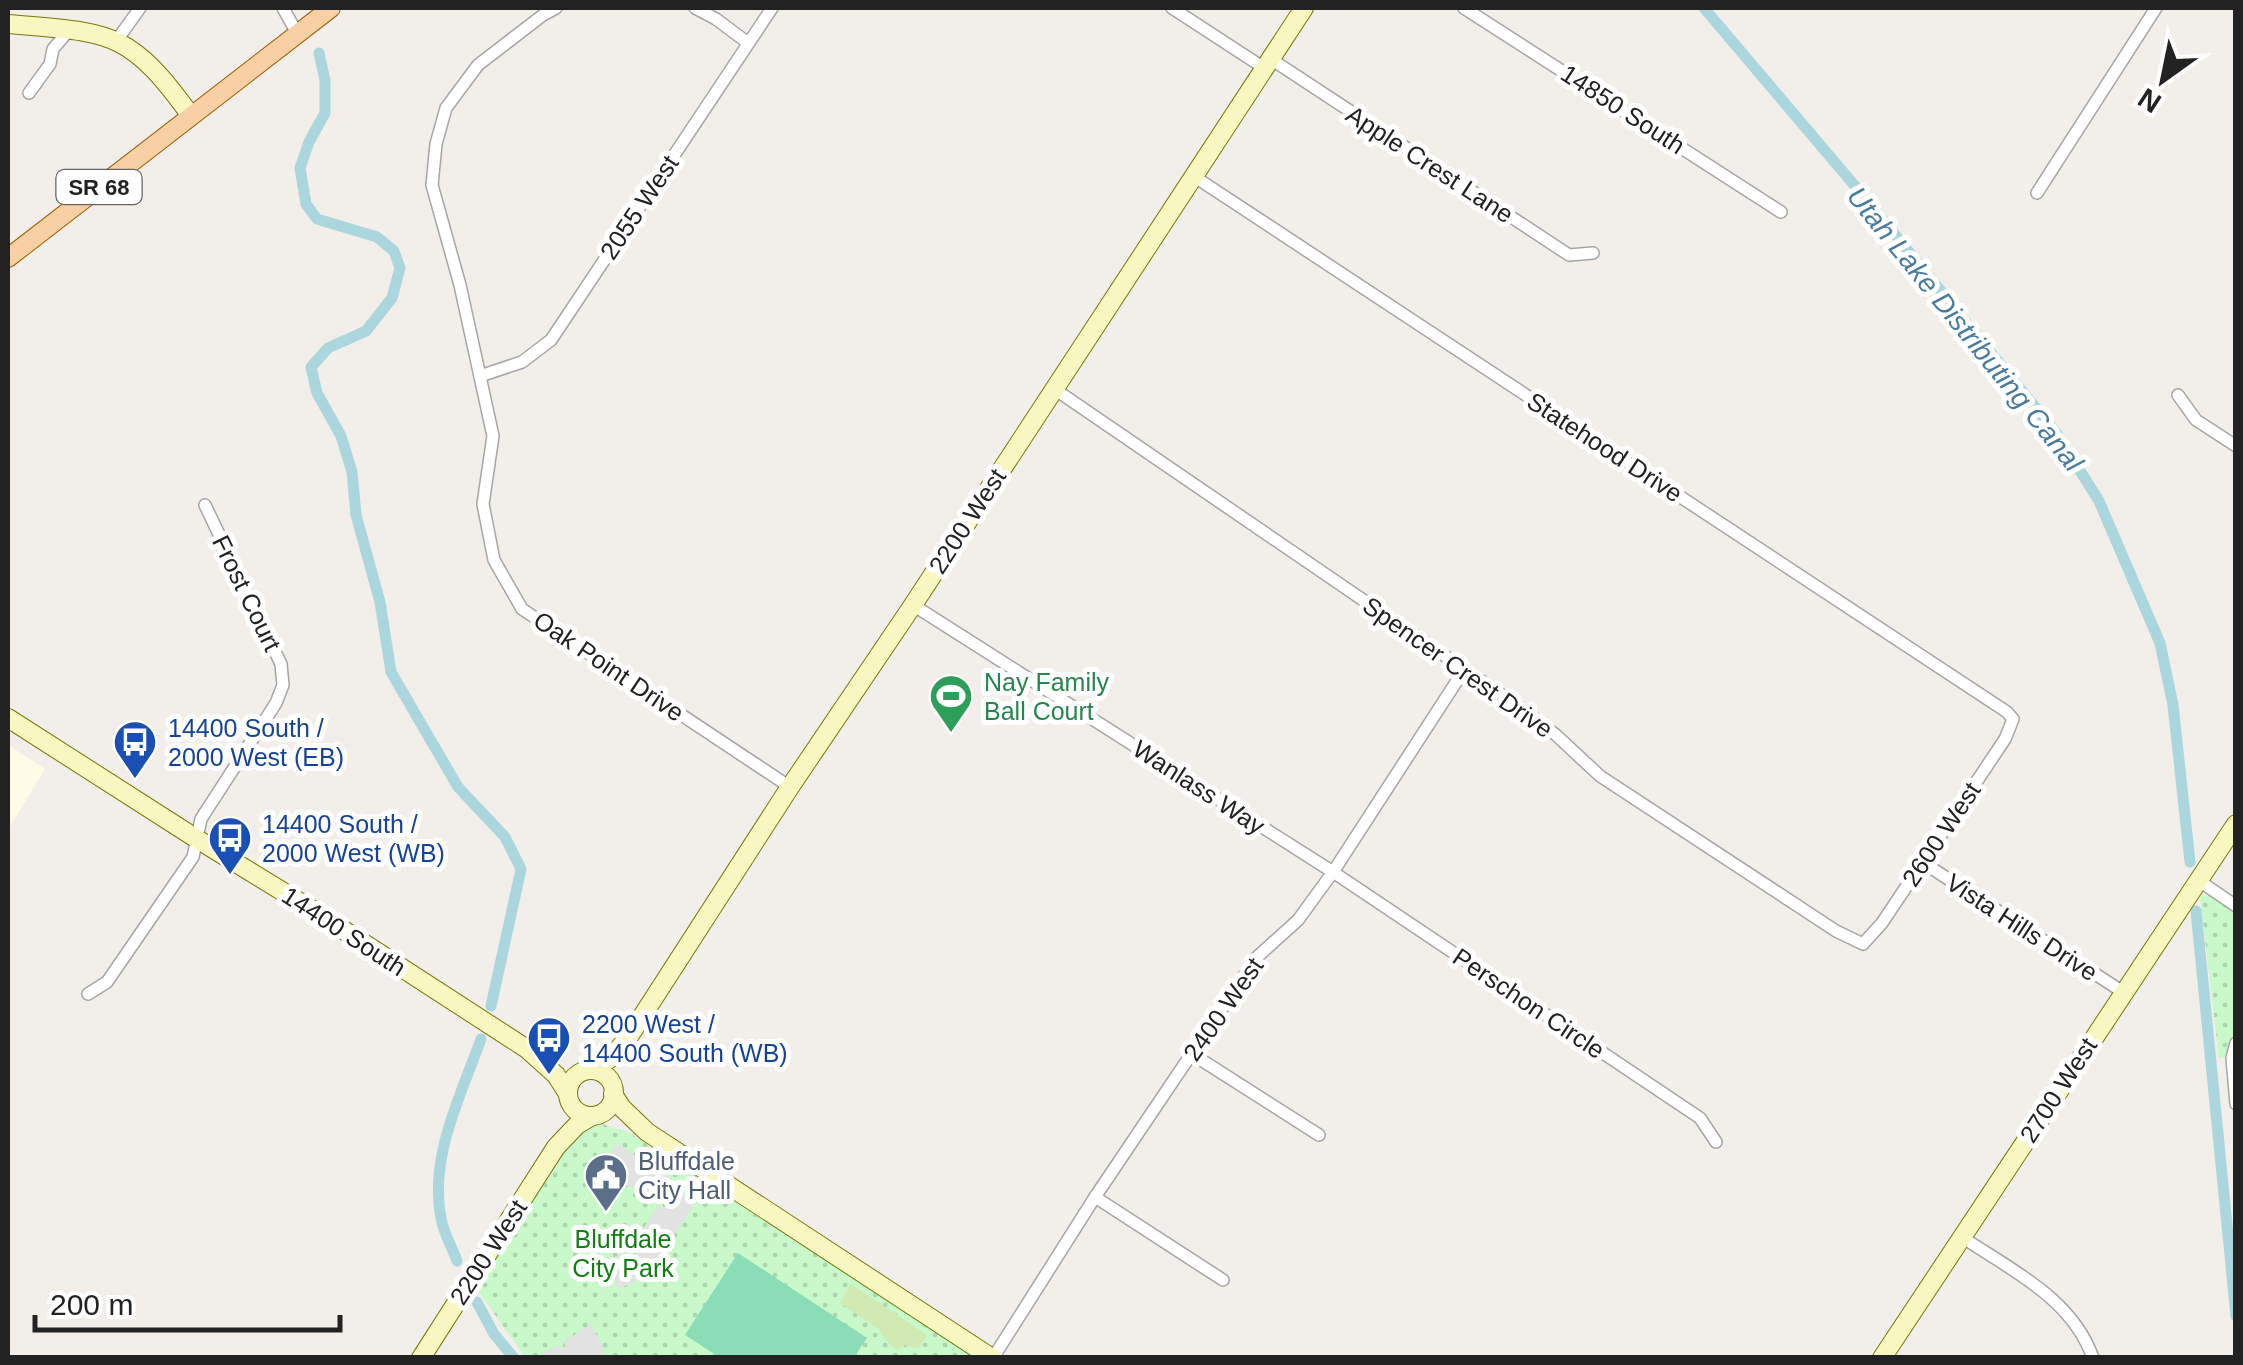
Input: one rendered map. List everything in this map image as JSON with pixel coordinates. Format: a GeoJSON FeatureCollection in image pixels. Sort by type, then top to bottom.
{"type":"FeatureCollection","features":[{"type":"Feature","properties":{"kind":"main road","name":"SR 68"},"geometry":{"type":"LineString","coordinates":[[8,258],[331,8]]}},
{"type":"Feature","properties":{"kind":"street"},"geometry":{"type":"LineString","coordinates":[[117,40],[140,8]]}},
{"type":"Feature","properties":{"kind":"street"},"geometry":{"type":"LineString","coordinates":[[283,8],[297,34]]}},
{"type":"Feature","properties":{"kind":"street","name":"Oak Point Drive"},"geometry":{"type":"LineString","coordinates":[[556,8],[542,14],[478,65],[446,108],[436,144],[432,186],[460,285],[493,436],[484,504],[494,560],[522,608],[790,786]]}},
{"type":"Feature","properties":{"kind":"street"},"geometry":{"type":"LineString","coordinates":[[696,8],[748,42]]}},
{"type":"Feature","properties":{"kind":"street","name":"2055 West"},"geometry":{"type":"LineString","coordinates":[[480,376],[522,362],[551,340],[772,8]]}},
{"type":"Feature","properties":{"kind":"street","name":"Apple Crest Lane"},"geometry":{"type":"LineString","coordinates":[[1172,8],[1268,64],[1569,256],[1593,253]]}},
{"type":"Feature","properties":{"kind":"street","name":"2200 West"},"geometry":{"type":"LineString","coordinates":[[587,1071],[611,1058],[630,1036],[790,786],[1304,8]]}},
{"type":"Feature","properties":{"kind":"street","name":"14850 South"},"geometry":{"type":"LineString","coordinates":[[1464,8],[1782,212]]}},
{"type":"Feature","properties":{"kind":"street"},"geometry":{"type":"LineString","coordinates":[[2038,193],[2156,8]]}},
{"type":"Feature","properties":{"kind":"street"},"geometry":{"type":"LineString","coordinates":[[8,24],[93,32],[117,40],[150,64],[191,116]]}},
{"type":"Feature","properties":{"kind":"street"},"geometry":{"type":"LineString","coordinates":[[40,26],[53,50]]}},
{"type":"Feature","properties":{"kind":"street"},"geometry":{"type":"LineString","coordinates":[[30,93],[48,68],[53,50],[70,29]]}},
{"type":"Feature","properties":{"kind":"street","name":"Statehood Drive"},"geometry":{"type":"LineString","coordinates":[[1195,177],[1990,700],[2013,720]]}},
{"type":"Feature","properties":{"kind":"street","name":"Spencer Crest Drive"},"geometry":{"type":"LineString","coordinates":[[1053,388],[1521,708],[1600,776],[1836,931],[1863,944]]}},
{"type":"Feature","properties":{"kind":"street"},"geometry":{"type":"LineString","coordinates":[[2178,395],[2196,420],[2236,446]]}},
{"type":"Feature","properties":{"kind":"street","name":"Frost Court"},"geometry":{"type":"LineString","coordinates":[[196,839],[201,819],[276,704],[283,685],[281,664],[205,505]]}},
{"type":"Feature","properties":{"kind":"street","name":"Wanlass Way"},"geometry":{"type":"LineString","coordinates":[[913,604],[1333,872]]}},
{"type":"Feature","properties":{"kind":"street","name":"2400 West"},"geometry":{"type":"LineString","coordinates":[[993,1358],[1095,1197],[1256,958],[1298,920],[1333,872],[1464,670]]}},
{"type":"Feature","properties":{"kind":"street","name":"14400 South"},"geometry":{"type":"LineString","coordinates":[[8,718],[311,908],[527,1050],[556,1075],[568,1097]]}},
{"type":"Feature","properties":{"kind":"street","name":"2600 West"},"geometry":{"type":"LineString","coordinates":[[1863,944],[1882,923],[1999,748],[2013,720]]}},
{"type":"Feature","properties":{"kind":"street","name":"2700 West"},"geometry":{"type":"LineString","coordinates":[[1882,1358],[2236,824]]}},
{"type":"Feature","properties":{"kind":"street"},"geometry":{"type":"LineString","coordinates":[[88,994],[108,982],[193,857],[196,839]]}},
{"type":"Feature","properties":{"kind":"street","name":"Vista Hills Drive"},"geometry":{"type":"LineString","coordinates":[[1922,862],[2122,992]]}},
{"type":"Feature","properties":{"kind":"street","name":"Perschon Circle"},"geometry":{"type":"LineString","coordinates":[[1333,872],[1700,1118],[1716,1142]]}},
{"type":"Feature","properties":{"kind":"street"},"geometry":{"type":"LineString","coordinates":[[2198,880],[2236,906]]}},
{"type":"Feature","properties":{"kind":"street","name":"2200 West"},"geometry":{"type":"LineString","coordinates":[[613,1091],[630,1036]]}},
{"type":"Feature","properties":{"kind":"street"},"geometry":{"type":"LineString","coordinates":[[2236,1043],[2232,1058],[2236,1104]]}},
{"type":"Feature","properties":{"kind":"street","name":"14400 South"},"geometry":{"type":"LineString","coordinates":[[527,1050],[587,1071]]}},
{"type":"Feature","properties":{"kind":"street"},"geometry":{"type":"LineString","coordinates":[[1192,1054],[1319,1135]]}},
{"type":"Feature","properties":{"kind":"street"},"geometry":{"type":"LineString","coordinates":[[647,1132],[579,1112],[568,1097],[572,1080],[587,1071],[604,1075],[622,1108],[647,1132],[993,1358]]}},
{"type":"Feature","properties":{"kind":"street"},"geometry":{"type":"LineString","coordinates":[[594,1115],[609,1106],[613,1091]]}},
{"type":"Feature","properties":{"kind":"street","name":"2200 West"},"geometry":{"type":"LineString","coordinates":[[556,1147],[568,1097]]}},
{"type":"Feature","properties":{"kind":"street","name":"2200 West"},"geometry":{"type":"LineString","coordinates":[[421,1358],[556,1147],[577,1125],[594,1115]]}},
{"type":"Feature","properties":{"kind":"street"},"geometry":{"type":"LineString","coordinates":[[1095,1197],[1222,1280]]}},
{"type":"Feature","properties":{"kind":"street"},"geometry":{"type":"LineString","coordinates":[[1962,1237],[2053,1299],[2073,1318],[2092,1358]]}},
{"type":"Feature","properties":{"kind":"shaded area"},"geometry":{"type":"Polygon","coordinates":[[[8,745],[45,769],[8,830],[8,745]]]}},
{"type":"Feature","properties":{"kind":"shaded area"},"geometry":{"type":"Polygon","coordinates":[[[617,1143],[675,1182],[673,1190],[694,1205],[667,1246],[661,1242],[658,1245],[664,1252],[650,1272],[641,1268],[641,1279],[618,1289],[607,1261],[625,1252],[632,1259],[636,1253],[630,1249],[639,1235],[645,1239],[648,1236],[642,1230],[658,1206],[664,1209],[668,1205],[637,1182],[631,1188],[600,1168],[617,1143]]]}},
{"type":"Feature","properties":{"kind":"shaded area"},"geometry":{"type":"Polygon","coordinates":[[[591,1324],[607,1357],[544,1358],[542,1354],[556,1346],[567,1349],[563,1342],[591,1324]]]}},
{"type":"Feature","properties":{"kind":"green space"},"geometry":{"type":"Polygon","coordinates":[[[2210,895],[2235,914],[2235,1028],[2227,1057],[2219,1058],[2200,896],[2210,895]]]}},
{"type":"Feature","properties":{"kind":"green space","name":"Bluffdale City Park"},"geometry":{"type":"Polygon","coordinates":[[[602,1124],[628,1132],[974,1357],[525,1357],[476,1288],[570,1142],[581,1131],[602,1124]]]}},
{"type":"Feature","properties":{"kind":"green space"},"geometry":{"type":"Polygon","coordinates":[[[738,1253],[867,1338],[854,1357],[719,1357],[685,1335],[738,1253]]]}},
{"type":"Feature","properties":{"kind":"green space"},"geometry":{"type":"Polygon","coordinates":[[[851,1284],[927,1335],[921,1346],[906,1345],[897,1350],[879,1329],[840,1303],[851,1284]]]}},
{"type":"Feature","properties":{"kind":"waterway","name":"Utah Lake Distributing Canal"},"geometry":{"type":"LineString","coordinates":[[1704,8],[2057,434],[2099,501],[2160,643],[2173,705],[2190,862]]}},
{"type":"Feature","properties":{"kind":"waterway"},"geometry":{"type":"LineString","coordinates":[[319,53],[325,80],[325,113],[300,168],[306,204],[317,219],[377,237],[394,251],[400,268],[392,298],[366,331],[328,348],[311,367],[317,393],[341,436],[352,472],[356,515],[380,602],[391,672],[458,787],[505,837],[521,869],[491,1006]]}},
{"type":"Feature","properties":{"kind":"waterway","name":"Utah Lake Distributing Canal"},"geometry":{"type":"LineString","coordinates":[[2196,911],[2236,1316]]}},
{"type":"Feature","properties":{"kind":"waterway"},"geometry":{"type":"LineString","coordinates":[[457,1261],[441,1218],[439,1172],[456,1104],[481,1039]]}},
{"type":"Feature","properties":{"kind":"waterway"},"geometry":{"type":"LineString","coordinates":[[477,1302],[494,1334],[514,1358]]}},
{"type":"Feature","properties":{"kind":"place","name":"Nay Family Ball Court"},"geometry":{"type":"Point","coordinates":[951,734]}},
{"type":"Feature","properties":{"kind":"place","name":"14400 South / 2000 West (EB)"},"geometry":{"type":"Point","coordinates":[135,780]}},
{"type":"Feature","properties":{"kind":"place","name":"14400 South / 2000 West (WB)"},"geometry":{"type":"Point","coordinates":[230,876]}},
{"type":"Feature","properties":{"kind":"place","name":"2200 West / 14400 South (WB)"},"geometry":{"type":"Point","coordinates":[549,1076]}},
{"type":"Feature","properties":{"kind":"place","name":"Bluffdale City Hall"},"geometry":{"type":"Point","coordinates":[606,1213]}}]}
